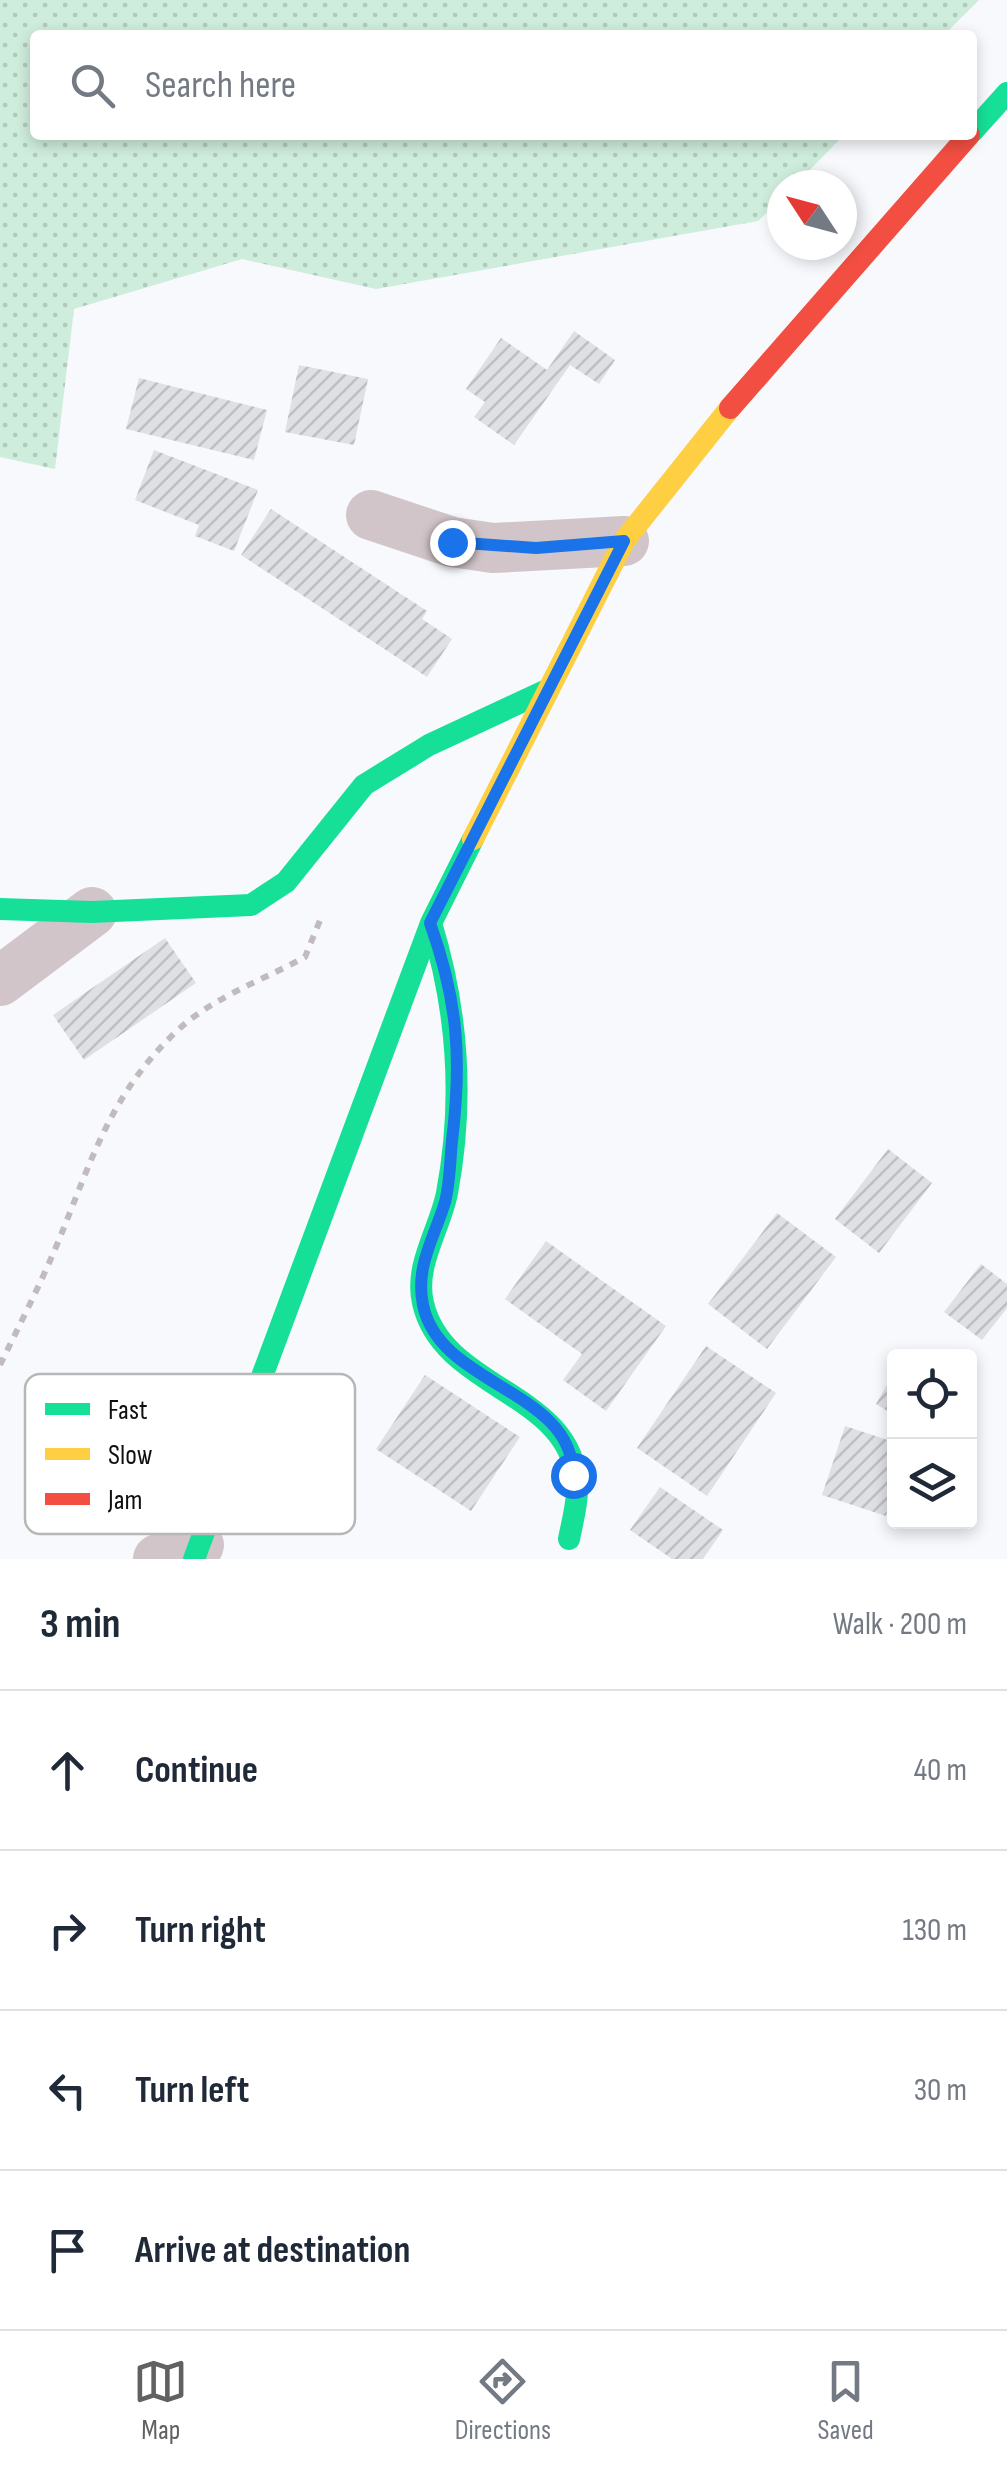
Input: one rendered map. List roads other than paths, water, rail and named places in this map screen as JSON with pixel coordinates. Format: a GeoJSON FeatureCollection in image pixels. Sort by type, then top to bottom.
{"type":"FeatureCollection","features":[{"type":"Feature","properties":{"kind":"street"},"geometry":{"type":"LineString","coordinates":[[977,126],[1007,93]]}},
{"type":"Feature","properties":{"kind":"street"},"geometry":{"type":"LineString","coordinates":[[254,1374],[430,923],[624,541],[763,366],[965,140]]}},
{"type":"Feature","properties":{"kind":"street"},"geometry":{"type":"LineString","coordinates":[[371,515],[452,542],[493,548],[624,541]]}},
{"type":"Feature","properties":{"kind":"street"},"geometry":{"type":"LineString","coordinates":[[0,909],[92,912],[250,905],[271,897],[308,857],[336,810],[365,784],[547,690]]}},
{"type":"Feature","properties":{"kind":"street"},"geometry":{"type":"LineString","coordinates":[[0,982],[92,912]]}},
{"type":"Feature","properties":{"kind":"street"},"geometry":{"type":"LineString","coordinates":[[430,923],[454,997],[457,1097],[445,1200],[422,1261],[423,1304],[444,1348],[547,1419],[567,1439],[573,1452],[579,1505],[569,1539]]}}]}
